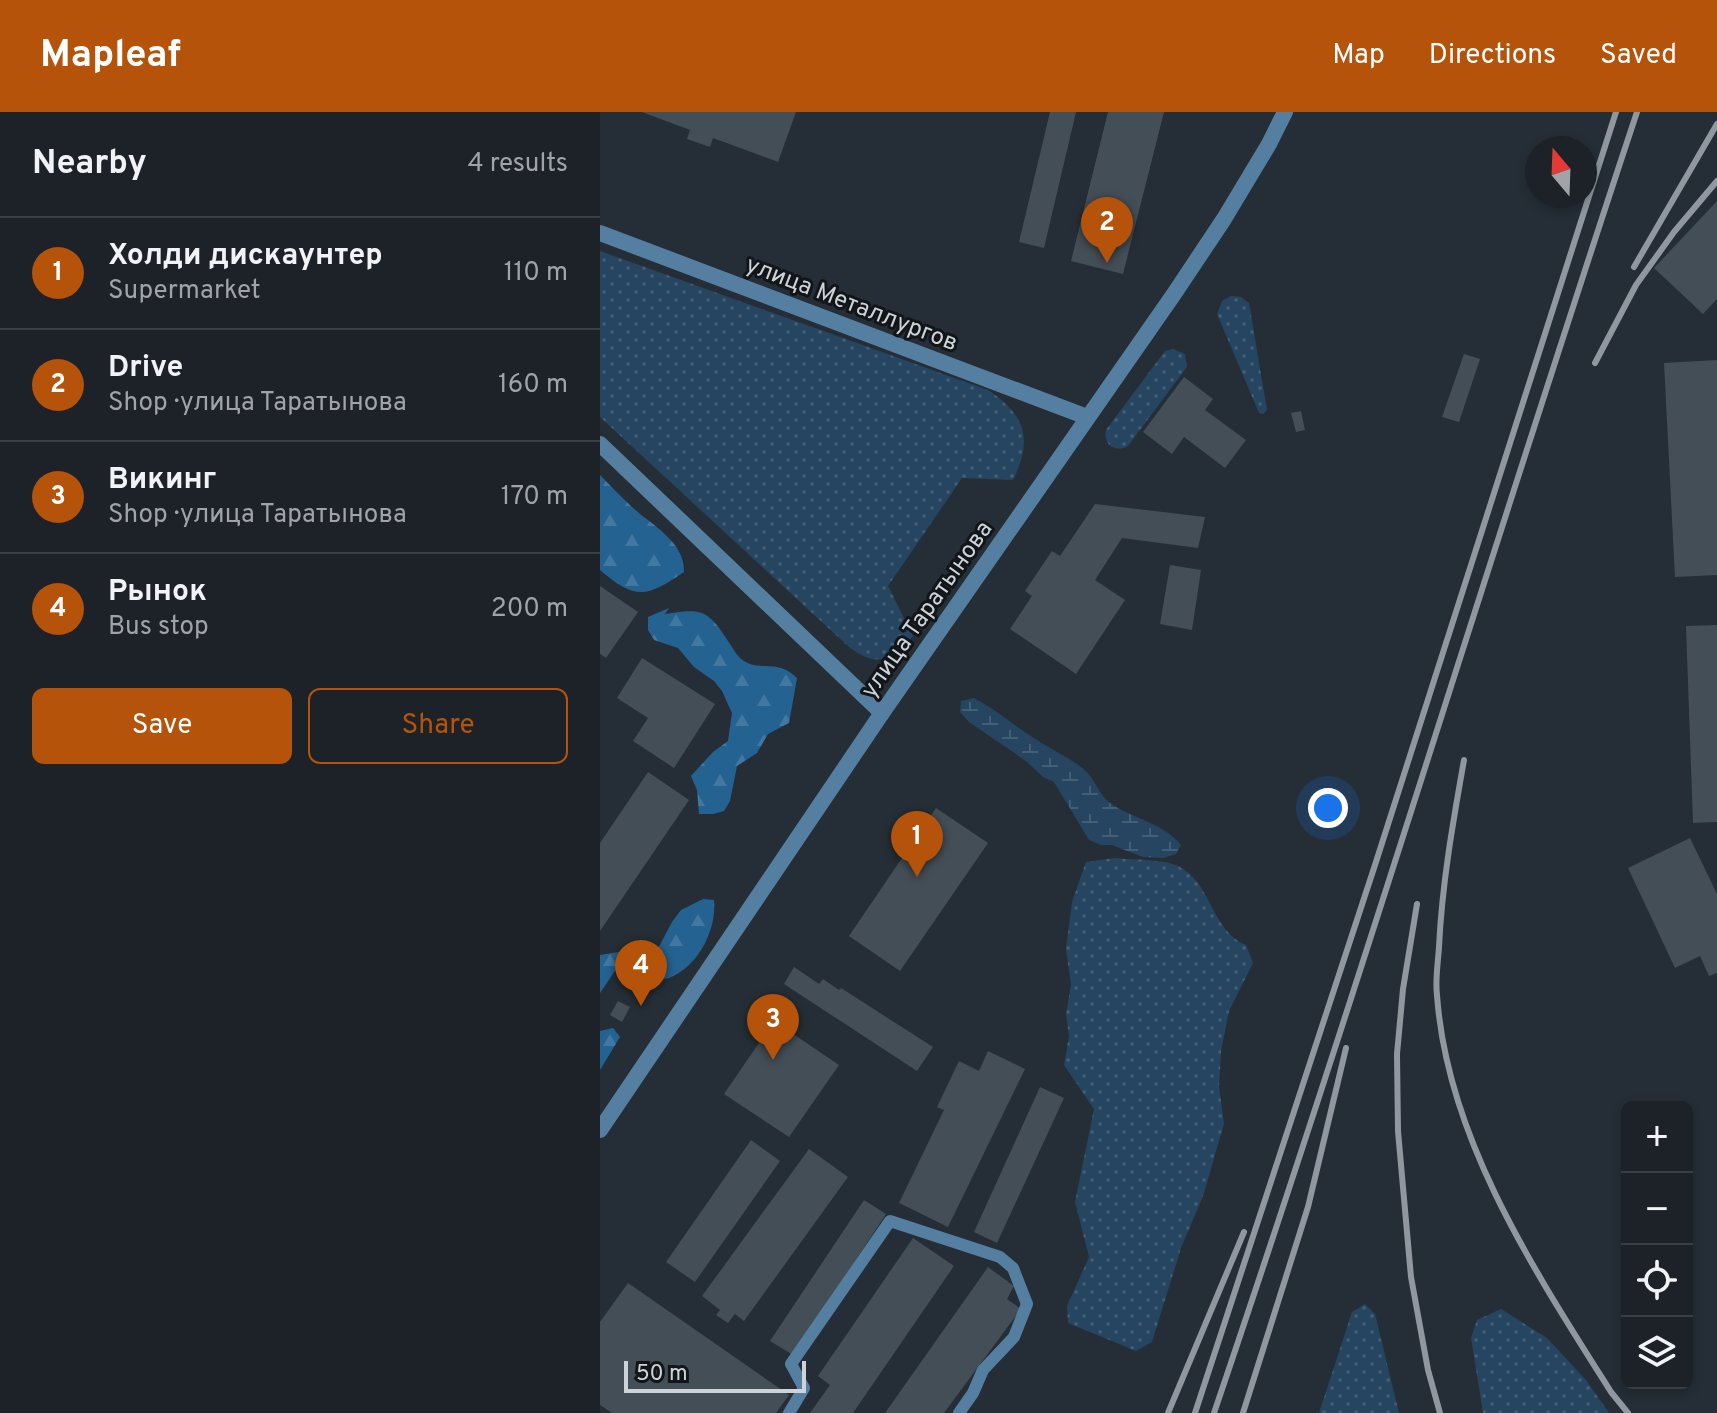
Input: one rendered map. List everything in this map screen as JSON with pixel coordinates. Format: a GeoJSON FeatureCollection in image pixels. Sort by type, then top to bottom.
{"type":"FeatureCollection","features":[{"type":"Feature","properties":{"kind":"street","name":"улица Таратынова"},"geometry":{"type":"LineString","coordinates":[[600,1130],[882,713],[1224,219],[1285,112]]}},
{"type":"Feature","properties":{"kind":"street","name":"улица Металлургов"},"geometry":{"type":"LineString","coordinates":[[600,233],[1087,417]]}},
{"type":"Feature","properties":{"kind":"street"},"geometry":{"type":"LineString","coordinates":[[600,444],[882,713]]}},
{"type":"Feature","properties":{"kind":"lane"},"geometry":{"type":"LineString","coordinates":[[789,1413],[804,1388],[791,1364],[890,1221],[1000,1257],[1013,1268],[1027,1304],[1014,1337],[983,1370],[973,1393],[959,1413]]}},
{"type":"Feature","properties":{"kind":"green space"},"geometry":{"type":"Polygon","coordinates":[[[600,251],[988,390],[1011,409],[1018,419],[1024,441],[1013,480],[962,478],[888,586],[913,636],[897,651],[876,660],[849,647],[600,417],[600,251]]]}},
{"type":"Feature","properties":{"kind":"green space"},"geometry":{"type":"Polygon","coordinates":[[[1231,296],[1241,297],[1249,303],[1267,410],[1263,414],[1259,413],[1217,314],[1222,301],[1231,296]]]}},
{"type":"Feature","properties":{"kind":"green space"},"geometry":{"type":"Polygon","coordinates":[[[1173,349],[1185,354],[1187,367],[1128,446],[1119,449],[1111,446],[1106,440],[1106,430],[1165,351],[1173,349]]]}},
{"type":"Feature","properties":{"kind":"green space"},"geometry":{"type":"Polygon","coordinates":[[[600,475],[673,543],[683,561],[684,572],[660,587],[642,592],[623,587],[600,570],[600,475]]]}},
{"type":"Feature","properties":{"kind":"green space"},"geometry":{"type":"Polygon","coordinates":[[[669,608],[665,614],[687,611],[702,613],[715,622],[744,661],[783,668],[797,678],[789,723],[768,734],[757,753],[737,766],[730,801],[724,811],[713,814],[699,814],[697,790],[691,776],[728,741],[732,713],[714,681],[694,667],[678,648],[654,640],[648,630],[648,617],[669,608]]]}},
{"type":"Feature","properties":{"kind":"green space"},"geometry":{"type":"Polygon","coordinates":[[[974,698],[1077,764],[1113,805],[1174,838],[1181,845],[1176,854],[1163,858],[1143,857],[1089,840],[1054,782],[969,722],[960,712],[961,701],[974,698]]]}},
{"type":"Feature","properties":{"kind":"green space"},"geometry":{"type":"Polygon","coordinates":[[[1115,858],[1164,862],[1189,873],[1225,929],[1246,945],[1253,963],[1229,1011],[1221,1051],[1219,1086],[1224,1124],[1203,1196],[1181,1248],[1152,1342],[1136,1351],[1068,1323],[1067,1306],[1089,1257],[1075,1202],[1094,1109],[1064,1065],[1069,1036],[1066,1014],[1071,985],[1066,949],[1072,902],[1086,862],[1115,858]]]}},
{"type":"Feature","properties":{"kind":"green space"},"geometry":{"type":"Polygon","coordinates":[[[703,899],[714,900],[714,912],[709,935],[697,956],[669,978],[644,975],[681,910],[703,899]]]}},
{"type":"Feature","properties":{"kind":"green space"},"geometry":{"type":"Polygon","coordinates":[[[619,952],[619,965],[600,993],[600,955],[619,952]]]}},
{"type":"Feature","properties":{"kind":"green space"},"geometry":{"type":"Polygon","coordinates":[[[613,1028],[620,1037],[600,1070],[600,1031],[613,1028]]]}},
{"type":"Feature","properties":{"kind":"green space"},"geometry":{"type":"Polygon","coordinates":[[[1365,1304],[1375,1314],[1399,1413],[1319,1413],[1352,1312],[1365,1304]]]}},
{"type":"Feature","properties":{"kind":"green space"},"geometry":{"type":"Polygon","coordinates":[[[1501,1309],[1547,1338],[1586,1380],[1609,1413],[1483,1413],[1471,1338],[1477,1320],[1501,1309]]]}},
{"type":"Feature","properties":{"kind":"building"},"geometry":{"type":"Polygon","coordinates":[[[642,112],[796,112],[778,162],[713,138],[710,147],[687,139],[690,130],[642,112]]]}},
{"type":"Feature","properties":{"kind":"building"},"geometry":{"type":"Polygon","coordinates":[[[1050,112],[1076,112],[1044,248],[1019,242],[1050,112]]]}},
{"type":"Feature","properties":{"kind":"building"},"geometry":{"type":"Polygon","coordinates":[[[1108,112],[1164,112],[1123,274],[1071,261],[1108,112]]]}},
{"type":"Feature","properties":{"kind":"building"},"geometry":{"type":"Polygon","coordinates":[[[1717,201],[1717,299],[1703,314],[1654,268],[1717,201]]]}},
{"type":"Feature","properties":{"kind":"building"},"geometry":{"type":"Polygon","coordinates":[[[1464,354],[1480,359],[1459,422],[1442,417],[1464,354]]]}},
{"type":"Feature","properties":{"kind":"building"},"geometry":{"type":"Polygon","coordinates":[[[1717,360],[1717,575],[1675,577],[1664,363],[1717,360]]]}},
{"type":"Feature","properties":{"kind":"building"},"geometry":{"type":"Polygon","coordinates":[[[1184,377],[1213,399],[1205,410],[1246,440],[1225,468],[1184,437],[1172,454],[1143,432],[1184,377]]]}},
{"type":"Feature","properties":{"kind":"building"},"geometry":{"type":"Polygon","coordinates":[[[1301,411],[1305,430],[1296,432],[1291,413],[1301,411]]]}},
{"type":"Feature","properties":{"kind":"building"},"geometry":{"type":"Polygon","coordinates":[[[1095,504],[1205,517],[1198,548],[1122,538],[1095,580],[1125,600],[1076,674],[1010,629],[1032,596],[1025,591],[1052,551],[1060,556],[1095,504]]]}},
{"type":"Feature","properties":{"kind":"building"},"geometry":{"type":"Polygon","coordinates":[[[1170,565],[1201,570],[1192,630],[1160,624],[1170,565]]]}},
{"type":"Feature","properties":{"kind":"building"},"geometry":{"type":"Polygon","coordinates":[[[600,586],[638,612],[606,658],[600,654],[600,586]]]}},
{"type":"Feature","properties":{"kind":"building"},"geometry":{"type":"Polygon","coordinates":[[[1717,625],[1717,822],[1693,823],[1686,626],[1717,625]]]}},
{"type":"Feature","properties":{"kind":"building"},"geometry":{"type":"Polygon","coordinates":[[[642,658],[715,704],[674,768],[633,741],[648,718],[617,698],[642,658]]]}},
{"type":"Feature","properties":{"kind":"building"},"geometry":{"type":"Polygon","coordinates":[[[648,772],[689,800],[600,931],[600,843],[648,772]]]}},
{"type":"Feature","properties":{"kind":"building"},"geometry":{"type":"Polygon","coordinates":[[[936,808],[988,843],[900,971],[849,936],[936,808]]]}},
{"type":"Feature","properties":{"kind":"building"},"geometry":{"type":"Polygon","coordinates":[[[1690,838],[1717,894],[1717,973],[1709,976],[1700,956],[1675,968],[1628,868],[1690,838]]]}},
{"type":"Feature","properties":{"kind":"building"},"geometry":{"type":"Polygon","coordinates":[[[794,967],[819,984],[823,979],[839,990],[841,988],[933,1047],[917,1071],[784,984],[794,967]]]}},
{"type":"Feature","properties":{"kind":"building"},"geometry":{"type":"Polygon","coordinates":[[[618,1001],[630,1007],[622,1022],[610,1015],[618,1001]]]}},
{"type":"Feature","properties":{"kind":"building"},"geometry":{"type":"Polygon","coordinates":[[[774,1021],[839,1065],[789,1137],[724,1094],[774,1021]]]}},
{"type":"Feature","properties":{"kind":"building"},"geometry":{"type":"Polygon","coordinates":[[[988,1051],[1025,1069],[948,1227],[899,1203],[944,1110],[937,1107],[959,1061],[979,1071],[988,1051]]]}},
{"type":"Feature","properties":{"kind":"building"},"geometry":{"type":"Polygon","coordinates":[[[1040,1087],[1064,1098],[997,1243],[974,1232],[1040,1087]]]}},
{"type":"Feature","properties":{"kind":"building"},"geometry":{"type":"Polygon","coordinates":[[[751,1140],[780,1161],[695,1282],[666,1262],[751,1140]]]}},
{"type":"Feature","properties":{"kind":"building"},"geometry":{"type":"Polygon","coordinates":[[[809,1149],[848,1177],[744,1321],[735,1314],[728,1323],[716,1315],[720,1310],[702,1296],[809,1149]]]}},
{"type":"Feature","properties":{"kind":"building"},"geometry":{"type":"Polygon","coordinates":[[[864,1200],[886,1214],[793,1355],[770,1341],[864,1200]]]}},
{"type":"Feature","properties":{"kind":"building"},"geometry":{"type":"Polygon","coordinates":[[[913,1238],[954,1266],[853,1413],[810,1413],[830,1385],[818,1376],[913,1238]]]}},
{"type":"Feature","properties":{"kind":"building"},"geometry":{"type":"Polygon","coordinates":[[[988,1267],[1014,1286],[1007,1299],[1021,1309],[944,1413],[885,1413],[988,1267]]]}},
{"type":"Feature","properties":{"kind":"building"},"geometry":{"type":"Polygon","coordinates":[[[628,1283],[789,1395],[776,1413],[612,1413],[600,1405],[600,1322],[628,1283]]]}},
{"type":"Feature","properties":{"kind":"railway"},"geometry":{"type":"LineString","coordinates":[[1195,1413],[1375,865],[1616,112]]}},
{"type":"Feature","properties":{"kind":"railway"},"geometry":{"type":"LineString","coordinates":[[1214,1413],[1637,112]]}},
{"type":"Feature","properties":{"kind":"railway"},"geometry":{"type":"LineString","coordinates":[[1634,267],[1717,124]]}},
{"type":"Feature","properties":{"kind":"railway"},"geometry":{"type":"LineString","coordinates":[[1595,363],[1636,285],[1674,232],[1717,181]]}},
{"type":"Feature","properties":{"kind":"railway"},"geometry":{"type":"LineString","coordinates":[[1464,760],[1440,923],[1436,983],[1444,1049],[1458,1101],[1500,1203],[1554,1300],[1611,1392],[1628,1413]]}},
{"type":"Feature","properties":{"kind":"railway"},"geometry":{"type":"LineString","coordinates":[[1417,904],[1403,989],[1397,1054],[1398,1131],[1411,1277],[1428,1370],[1440,1413]]}},
{"type":"Feature","properties":{"kind":"railway"},"geometry":{"type":"LineString","coordinates":[[1243,1413],[1308,1207],[1346,1048]]}},
{"type":"Feature","properties":{"kind":"railway"},"geometry":{"type":"LineString","coordinates":[[1168,1413],[1244,1232]]}},
{"type":"Feature","properties":{"kind":"place","name":"Drive"},"geometry":{"type":"Point","coordinates":[1107,263]}},
{"type":"Feature","properties":{"kind":"place","name":"Холди дискаунтер"},"geometry":{"type":"Point","coordinates":[917,877]}},
{"type":"Feature","properties":{"kind":"place","name":"Рынок"},"geometry":{"type":"Point","coordinates":[641,1006]}},
{"type":"Feature","properties":{"kind":"place","name":"Викинг"},"geometry":{"type":"Point","coordinates":[773,1060]}}]}
